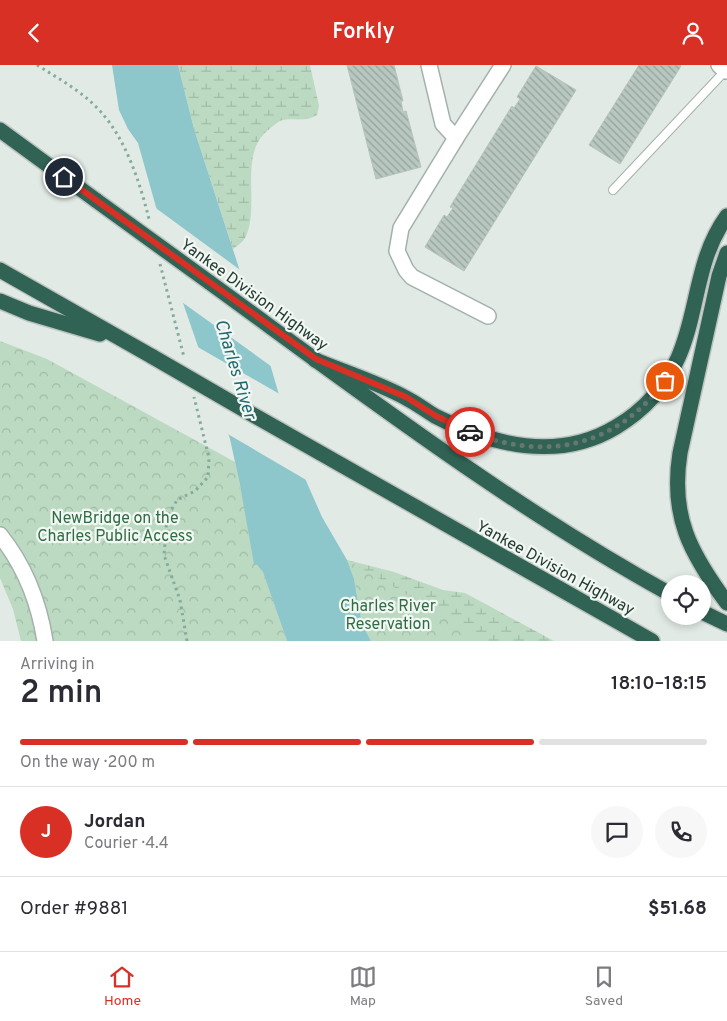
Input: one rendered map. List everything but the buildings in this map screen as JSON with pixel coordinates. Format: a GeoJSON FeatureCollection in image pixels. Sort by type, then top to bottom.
{"type":"FeatureCollection","features":[{"type":"Feature","properties":{"kind":"highway","name":"Yankee Division Highway"},"geometry":{"type":"LineString","coordinates":[[0,131],[513,500],[603,556],[661,589]]}},
{"type":"Feature","properties":{"kind":"highway"},"geometry":{"type":"LineString","coordinates":[[316,359],[406,397],[436,416],[488,438],[515,445],[540,447],[564,446],[589,439],[609,431],[639,411],[656,392],[672,369],[687,333],[706,255],[714,235],[727,216]]}},
{"type":"Feature","properties":{"kind":"highway"},"geometry":{"type":"LineString","coordinates":[[727,253],[719,276],[680,453],[676,481],[679,512],[688,542],[702,569],[727,603]]}},
{"type":"Feature","properties":{"kind":"highway","name":"Yankee Division Highway"},"geometry":{"type":"LineString","coordinates":[[0,270],[652,641]]}},
{"type":"Feature","properties":{"kind":"highway"},"geometry":{"type":"LineString","coordinates":[[0,301],[29,313],[125,341]]}},
{"type":"Feature","properties":{"kind":"highway"},"geometry":{"type":"LineString","coordinates":[[711,616],[727,624]]}},
{"type":"Feature","properties":{"kind":"street"},"geometry":{"type":"LineString","coordinates":[[429,65],[443,124],[456,138]]}},
{"type":"Feature","properties":{"kind":"street"},"geometry":{"type":"LineString","coordinates":[[488,316],[412,277],[406,270],[397,251],[401,228],[503,65]]}},
{"type":"Feature","properties":{"kind":"street"},"geometry":{"type":"LineString","coordinates":[[0,535],[15,557],[29,585],[40,618],[45,641]]}},
{"type":"Feature","properties":{"kind":"lane"},"geometry":{"type":"LineString","coordinates":[[613,191],[722,68]]}},
{"type":"Feature","properties":{"kind":"path"},"geometry":{"type":"LineString","coordinates":[[187,641],[180,600],[164,555],[168,519],[177,501],[194,491],[208,477],[209,458],[204,440]]}},
{"type":"Feature","properties":{"kind":"green space"},"geometry":{"type":"Polygon","coordinates":[[[178,65],[310,65],[319,106],[317,115],[305,119],[281,121],[267,131],[258,142],[252,168],[249,226],[244,240],[233,249],[194,129],[178,65]]]}},
{"type":"Feature","properties":{"kind":"green space","name":"NewBridge on the Charles Public Access"},"geometry":{"type":"Polygon","coordinates":[[[0,341],[47,359],[235,462],[257,565],[263,571],[287,641],[21,641],[13,609],[0,578],[0,341]]]}},
{"type":"Feature","properties":{"kind":"green space"},"geometry":{"type":"Polygon","coordinates":[[[347,560],[394,572],[443,590],[465,593],[554,641],[371,641],[347,560]]]}},
{"type":"Feature","properties":{"kind":"green space","name":"Charles River Reservation"},"geometry":{"type":"Polygon","coordinates":[[[347,560],[487,641],[371,641],[362,624],[354,579],[347,560]]]}},
{"type":"Feature","properties":{"kind":"water","name":"Charles River"},"geometry":{"type":"Polygon","coordinates":[[[112,65],[178,65],[194,129],[270,364],[300,467],[322,517],[347,560],[354,579],[362,624],[371,641],[287,641],[263,572],[254,564],[230,439],[183,303],[138,143],[128,129],[119,110],[112,65]]]}},
{"type":"Feature","properties":{"kind":"pier"},"geometry":{"type":"Polygon","coordinates":[[[153,206],[243,272],[275,369],[179,300],[153,206]]]}},
{"type":"Feature","properties":{"kind":"pier"},"geometry":{"type":"Polygon","coordinates":[[[196,346],[283,396],[291,429],[308,481],[226,433],[206,385],[196,346]]]}},
{"type":"Feature","properties":{"kind":"way so far"},"geometry":{"type":"LineString","coordinates":[[470,432],[502,442],[528,447],[564,446],[576,443],[609,431],[629,419],[648,402],[665,381]]}},
{"type":"Feature","properties":{"kind":"route"},"geometry":{"type":"LineString","coordinates":[[64,177],[316,359],[406,397],[436,416],[470,432]]}}]}
